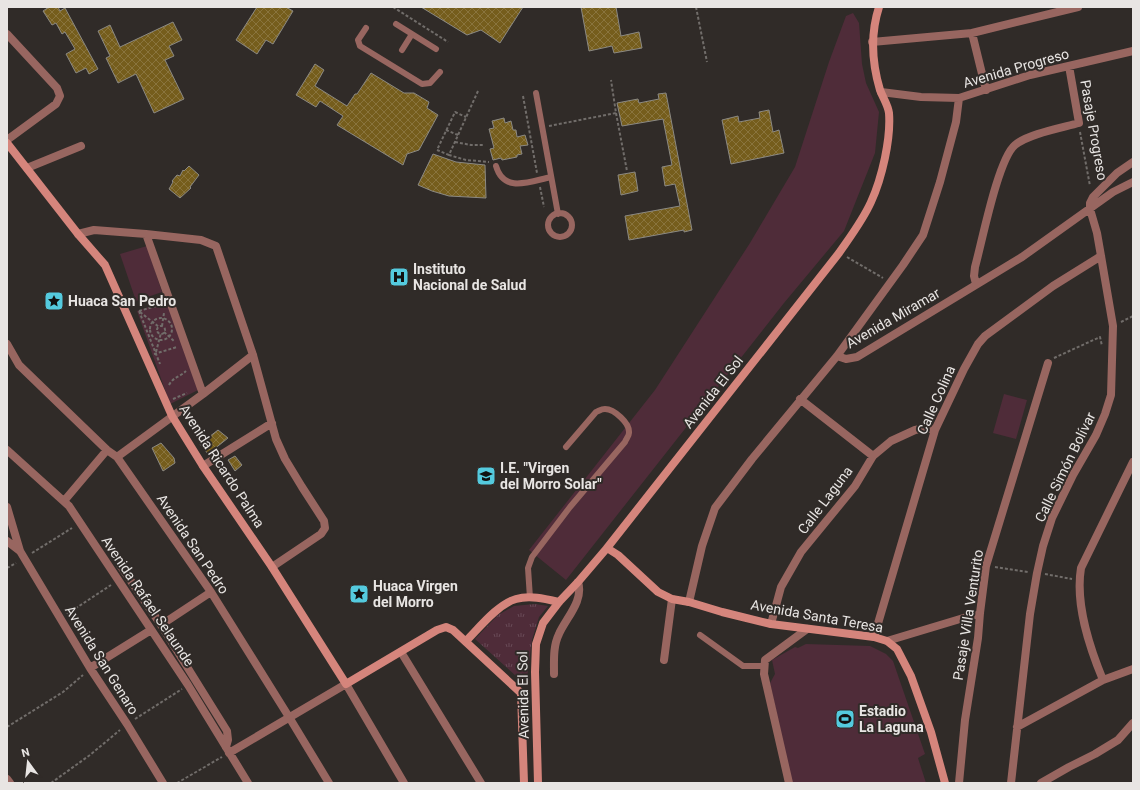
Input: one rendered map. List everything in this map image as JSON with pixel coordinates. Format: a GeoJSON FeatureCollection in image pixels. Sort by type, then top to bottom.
{"type":"FeatureCollection","features":[{"type":"Feature","properties":{"kind":"street","name":"Avenida El Sol"},"geometry":{"type":"LineString","coordinates":[[538,783],[535,672],[536,644],[543,623],[559,602],[608,548],[839,253],[871,202],[883,167],[889,135],[889,111],[881,92],[875,70],[872,42],[879,7]]}},
{"type":"Feature","properties":{"kind":"street"},"geometry":{"type":"LineString","coordinates":[[872,42],[972,33],[1078,7]]}},
{"type":"Feature","properties":{"kind":"street"},"geometry":{"type":"LineString","coordinates":[[972,33],[986,90]]}},
{"type":"Feature","properties":{"kind":"street"},"geometry":{"type":"LineString","coordinates":[[7,34],[57,88],[60,96],[56,104],[7,140]]}},
{"type":"Feature","properties":{"kind":"street","name":"Avenida Progreso"},"geometry":{"type":"LineString","coordinates":[[881,92],[959,98],[1030,76],[1133,51]]}},
{"type":"Feature","properties":{"kind":"street","name":"Pasaje Progreso"},"geometry":{"type":"LineString","coordinates":[[1069,66],[1079,123]]}},
{"type":"Feature","properties":{"kind":"street"},"geometry":{"type":"LineString","coordinates":[[837,356],[923,235],[956,122],[959,98]]}},
{"type":"Feature","properties":{"kind":"street"},"geometry":{"type":"LineString","coordinates":[[976,284],[974,276],[976,267],[999,176],[1006,156],[1014,145],[1026,138],[1079,123]]}},
{"type":"Feature","properties":{"kind":"street","name":"Avenida Ricardo Palma"},"geometry":{"type":"LineString","coordinates":[[7,144],[78,234],[105,265],[172,416],[203,466],[272,567],[346,684],[404,783]]}},
{"type":"Feature","properties":{"kind":"street"},"geometry":{"type":"LineString","coordinates":[[27,168],[81,146]]}},
{"type":"Feature","properties":{"kind":"street"},"geometry":{"type":"LineString","coordinates":[[1090,209],[1090,203],[1093,197],[1117,173],[1133,162]]}},
{"type":"Feature","properties":{"kind":"street","name":"Avenida Miramar"},"geometry":{"type":"LineString","coordinates":[[689,602],[702,546],[715,508],[752,458],[837,356],[846,359],[857,357],[1022,257],[1113,192],[1133,182]]}},
{"type":"Feature","properties":{"kind":"street","name":"Calle Simón Bolívar"},"geometry":{"type":"LineString","coordinates":[[1011,783],[1030,614],[1043,546],[1052,518],[1073,475],[1096,435],[1111,395],[1113,326],[1097,233],[1090,209]]}},
{"type":"Feature","properties":{"kind":"street"},"geometry":{"type":"LineString","coordinates":[[78,234],[94,230],[146,234],[201,240],[216,246],[253,355],[276,440],[285,459],[324,521],[325,528],[321,534],[272,567]]}},
{"type":"Feature","properties":{"kind":"street"},"geometry":{"type":"LineString","coordinates":[[146,234],[203,394]]}},
{"type":"Feature","properties":{"kind":"street","name":"Calle Colina"},"geometry":{"type":"LineString","coordinates":[[874,637],[935,430],[964,369],[978,344],[985,336],[1053,286],[1101,256]]}},
{"type":"Feature","properties":{"kind":"street","name":"Avenida San Pedro"},"geometry":{"type":"LineString","coordinates":[[7,344],[19,365],[107,450],[117,457],[211,592],[329,783]]}},
{"type":"Feature","properties":{"kind":"street"},"geometry":{"type":"LineString","coordinates":[[117,457],[253,355]]}},
{"type":"Feature","properties":{"kind":"street","name":"Pasaje Villa Venturito"},"geometry":{"type":"LineString","coordinates":[[959,783],[965,720],[978,638],[986,566],[1048,363]]}},
{"type":"Feature","properties":{"kind":"street"},"geometry":{"type":"LineString","coordinates":[[800,399],[873,456]]}},
{"type":"Feature","properties":{"kind":"street"},"geometry":{"type":"LineString","coordinates":[[203,466],[272,423]]}},
{"type":"Feature","properties":{"kind":"street","name":"Calle Laguna"},"geometry":{"type":"LineString","coordinates":[[771,624],[781,587],[801,552],[854,486],[873,456],[890,441],[915,430],[925,428],[935,430]]}},
{"type":"Feature","properties":{"kind":"street","name":"Avenida Rafael Selaunde"},"geometry":{"type":"LineString","coordinates":[[7,450],[64,501],[80,523],[117,581],[188,685],[248,783]]}},
{"type":"Feature","properties":{"kind":"street"},"geometry":{"type":"LineString","coordinates":[[64,501],[107,450]]}},
{"type":"Feature","properties":{"kind":"street"},"geometry":{"type":"LineString","coordinates":[[1103,680],[1092,654],[1085,628],[1079,580],[1081,568],[1133,462]]}},
{"type":"Feature","properties":{"kind":"street"},"geometry":{"type":"LineString","coordinates":[[7,507],[20,551]]}},
{"type":"Feature","properties":{"kind":"street"},"geometry":{"type":"LineString","coordinates":[[7,541],[20,551]]}},
{"type":"Feature","properties":{"kind":"street","name":"Avenida Santa Teresa"},"geometry":{"type":"LineString","coordinates":[[608,548],[618,555],[658,592],[672,599],[689,602],[771,624],[874,637],[887,641],[897,649],[911,676],[931,732],[945,783]]}},
{"type":"Feature","properties":{"kind":"street","name":"Avenida San Genaro"},"geometry":{"type":"LineString","coordinates":[[20,551],[90,668],[127,724],[163,783]]}},
{"type":"Feature","properties":{"kind":"street"},"geometry":{"type":"LineString","coordinates":[[120,564],[162,625],[227,731],[228,750],[289,717],[437,630],[446,627],[453,630],[466,641],[521,693],[524,783]]}},
{"type":"Feature","properties":{"kind":"street"},"geometry":{"type":"LineString","coordinates":[[554,674],[554,648],[559,634],[573,611],[580,594],[578,582]]}},
{"type":"Feature","properties":{"kind":"street"},"geometry":{"type":"LineString","coordinates":[[162,625],[211,592]]}},
{"type":"Feature","properties":{"kind":"street"},"geometry":{"type":"LineString","coordinates":[[466,641],[501,607],[516,599],[530,598],[559,602]]}},
{"type":"Feature","properties":{"kind":"street"},"geometry":{"type":"LineString","coordinates":[[664,660],[672,599]]}},
{"type":"Feature","properties":{"kind":"street"},"geometry":{"type":"LineString","coordinates":[[887,641],[980,613]]}},
{"type":"Feature","properties":{"kind":"street"},"geometry":{"type":"LineString","coordinates":[[789,783],[764,674],[764,666],[765,660],[808,629]]}},
{"type":"Feature","properties":{"kind":"street"},"geometry":{"type":"LineString","coordinates":[[90,668],[150,630]]}},
{"type":"Feature","properties":{"kind":"street"},"geometry":{"type":"LineString","coordinates":[[401,652],[481,783]]}},
{"type":"Feature","properties":{"kind":"street"},"geometry":{"type":"LineString","coordinates":[[1017,727],[1103,680],[1133,669]]}},
{"type":"Feature","properties":{"kind":"street"},"geometry":{"type":"LineString","coordinates":[[1041,783],[1112,744],[1118,740],[1133,723]]}},
{"type":"Feature","properties":{"kind":"street"},"geometry":{"type":"LineString","coordinates":[[7,779],[10,783]]}},
{"type":"Feature","properties":{"kind":"lane"},"geometry":{"type":"LineString","coordinates":[[396,24],[436,49]]}},
{"type":"Feature","properties":{"kind":"lane"},"geometry":{"type":"LineString","coordinates":[[366,28],[358,40],[360,46],[422,84],[430,83],[440,72]]}},
{"type":"Feature","properties":{"kind":"lane"},"geometry":{"type":"LineString","coordinates":[[402,50],[412,34]]}},
{"type":"Feature","properties":{"kind":"lane"},"geometry":{"type":"LineString","coordinates":[[536,93],[558,214]]}},
{"type":"Feature","properties":{"kind":"lane"},"geometry":{"type":"LineString","coordinates":[[496,166],[502,178],[508,182],[517,184],[551,177]]}},
{"type":"Feature","properties":{"kind":"lane"},"geometry":{"type":"LineString","coordinates":[[530,598],[528,568],[532,557],[570,507],[625,442],[629,435],[629,429],[624,419],[607,409],[602,409],[596,412],[566,447]]}},
{"type":"Feature","properties":{"kind":"lane"},"geometry":{"type":"LineString","coordinates":[[700,635],[743,666],[764,666]]}},
{"type":"Feature","properties":{"kind":"path"},"geometry":{"type":"LineString","coordinates":[[394,7],[448,42]]}},
{"type":"Feature","properties":{"kind":"path"},"geometry":{"type":"LineString","coordinates":[[696,7],[707,62]]}},
{"type":"Feature","properties":{"kind":"path"},"geometry":{"type":"LineString","coordinates":[[610,80],[627,171]]}},
{"type":"Feature","properties":{"kind":"path"},"geometry":{"type":"LineString","coordinates":[[449,155],[478,91]]}},
{"type":"Feature","properties":{"kind":"path"},"geometry":{"type":"LineString","coordinates":[[523,96],[544,207]]}},
{"type":"Feature","properties":{"kind":"path"},"geometry":{"type":"LineString","coordinates":[[466,117],[455,112],[436,150],[466,160],[489,162],[496,166]]}},
{"type":"Feature","properties":{"kind":"path"},"geometry":{"type":"LineString","coordinates":[[542,128],[616,113]]}},
{"type":"Feature","properties":{"kind":"path","name":"Pasaje Progreso"},"geometry":{"type":"LineString","coordinates":[[1079,123],[1093,197]]}},
{"type":"Feature","properties":{"kind":"path"},"geometry":{"type":"LineString","coordinates":[[446,130],[458,135]]}},
{"type":"Feature","properties":{"kind":"path"},"geometry":{"type":"LineString","coordinates":[[455,142],[471,145],[484,145]]}},
{"type":"Feature","properties":{"kind":"path"},"geometry":{"type":"LineString","coordinates":[[839,253],[891,282]]}},
{"type":"Feature","properties":{"kind":"path"},"geometry":{"type":"LineString","coordinates":[[139,311],[166,303]]}},
{"type":"Feature","properties":{"kind":"path"},"geometry":{"type":"LineString","coordinates":[[139,311],[159,327],[163,326],[165,328],[156,353],[153,354],[158,367]]}},
{"type":"Feature","properties":{"kind":"path"},"geometry":{"type":"LineString","coordinates":[[139,311],[156,353]]}},
{"type":"Feature","properties":{"kind":"path"},"geometry":{"type":"LineString","coordinates":[[1113,326],[1133,316]]}},
{"type":"Feature","properties":{"kind":"path"},"geometry":{"type":"LineString","coordinates":[[163,318],[170,323],[173,331],[170,337],[164,340],[154,338],[150,332],[153,322],[163,318]]}},
{"type":"Feature","properties":{"kind":"path"},"geometry":{"type":"LineString","coordinates":[[171,318],[176,332]]}},
{"type":"Feature","properties":{"kind":"path"},"geometry":{"type":"LineString","coordinates":[[156,353],[180,346],[170,337],[157,330],[159,327]]}},
{"type":"Feature","properties":{"kind":"path"},"geometry":{"type":"LineString","coordinates":[[1048,363],[1058,356],[1100,337],[1106,357],[1111,356]]}},
{"type":"Feature","properties":{"kind":"path"},"geometry":{"type":"LineString","coordinates":[[169,385],[171,380],[185,373],[188,368],[190,375]]}},
{"type":"Feature","properties":{"kind":"path"},"geometry":{"type":"LineString","coordinates":[[171,400],[189,393]]}},
{"type":"Feature","properties":{"kind":"path"},"geometry":{"type":"LineString","coordinates":[[24,558],[80,523]]}},
{"type":"Feature","properties":{"kind":"path"},"geometry":{"type":"LineString","coordinates":[[61,618],[117,581]]}},
{"type":"Feature","properties":{"kind":"path"},"geometry":{"type":"LineString","coordinates":[[7,727],[63,692],[90,668]]}},
{"type":"Feature","properties":{"kind":"path"},"geometry":{"type":"LineString","coordinates":[[51,783],[90,755],[127,724],[188,685]]}},
{"type":"Feature","properties":{"kind":"path"},"geometry":{"type":"LineString","coordinates":[[177,783],[228,750]]}},
{"type":"Feature","properties":{"kind":"green space"},"geometry":{"type":"Polygon","coordinates":[[[853,13],[859,23],[862,64],[866,83],[879,112],[875,153],[844,231],[784,303],[566,580],[529,550],[655,390],[750,243],[795,167],[829,62],[846,16],[853,13]]]}},
{"type":"Feature","properties":{"kind":"green space"},"geometry":{"type":"Polygon","coordinates":[[[147,246],[162,292],[136,301],[120,254],[147,246]]]}},
{"type":"Feature","properties":{"kind":"green space"},"geometry":{"type":"Polygon","coordinates":[[[167,301],[198,390],[170,404],[137,311],[167,301]]]}},
{"type":"Feature","properties":{"kind":"green space"},"geometry":{"type":"Polygon","coordinates":[[[1004,394],[1027,400],[1016,439],[993,433],[1004,394]]]}},
{"type":"Feature","properties":{"kind":"green space"},"geometry":{"type":"Polygon","coordinates":[[[535,604],[548,606],[539,617],[532,640],[526,685],[475,639],[498,615],[514,606],[535,604]]]}},
{"type":"Feature","properties":{"kind":"green space","name":"Estadio La Laguna"},"geometry":{"type":"Polygon","coordinates":[[[806,644],[870,646],[886,654],[893,661],[925,754],[918,758],[926,783],[792,783],[770,683],[775,674],[772,660],[795,647],[798,648],[806,644]]]}},
{"type":"Feature","properties":{"kind":"building"},"geometry":{"type":"Polygon","coordinates":[[[49,7],[58,7],[60,11],[65,8],[98,69],[89,74],[86,68],[76,73],[66,54],[75,49],[65,32],[62,34],[56,23],[52,25],[43,11],[49,7]]]}},
{"type":"Feature","properties":{"kind":"building"},"geometry":{"type":"Polygon","coordinates":[[[257,7],[286,7],[293,11],[273,44],[266,40],[257,54],[236,40],[257,7]]]}},
{"type":"Feature","properties":{"kind":"building"},"geometry":{"type":"Polygon","coordinates":[[[421,7],[523,7],[500,43],[481,30],[467,35],[421,7]]]}},
{"type":"Feature","properties":{"kind":"building"},"geometry":{"type":"Polygon","coordinates":[[[581,7],[616,7],[621,36],[639,32],[642,48],[614,53],[612,46],[589,51],[581,7]]]}},
{"type":"Feature","properties":{"kind":"building"},"geometry":{"type":"Polygon","coordinates":[[[173,22],[182,40],[169,46],[174,56],[165,60],[184,99],[154,113],[136,74],[118,83],[106,58],[110,56],[98,31],[110,25],[120,47],[173,22]]]}},
{"type":"Feature","properties":{"kind":"building"},"geometry":{"type":"Polygon","coordinates":[[[315,64],[324,70],[315,86],[347,106],[371,73],[404,93],[414,93],[429,102],[427,108],[438,115],[419,150],[407,154],[403,165],[337,125],[343,116],[320,101],[316,107],[296,95],[315,64]]]}},
{"type":"Feature","properties":{"kind":"building"},"geometry":{"type":"Polygon","coordinates":[[[666,93],[692,230],[684,232],[684,230],[629,240],[625,216],[680,206],[675,184],[665,186],[662,167],[672,165],[663,119],[622,126],[617,103],[638,99],[639,103],[659,99],[658,94],[666,93]]]}},
{"type":"Feature","properties":{"kind":"building"},"geometry":{"type":"Polygon","coordinates":[[[769,110],[773,132],[779,130],[784,153],[731,164],[722,120],[738,116],[739,122],[760,118],[759,112],[769,110]]]}},
{"type":"Feature","properties":{"kind":"building"},"geometry":{"type":"Polygon","coordinates":[[[504,118],[505,123],[511,121],[513,130],[516,130],[517,137],[525,135],[528,145],[520,146],[522,154],[517,155],[517,157],[493,160],[490,149],[494,148],[489,129],[494,128],[492,121],[504,118]]]}},
{"type":"Feature","properties":{"kind":"building"},"geometry":{"type":"Polygon","coordinates":[[[433,154],[456,162],[485,165],[486,198],[449,196],[418,185],[433,154]]]}},
{"type":"Feature","properties":{"kind":"building"},"geometry":{"type":"Polygon","coordinates":[[[189,166],[199,175],[190,187],[191,188],[180,198],[169,189],[173,182],[172,181],[177,175],[180,176],[183,170],[184,171],[189,166]]]}},
{"type":"Feature","properties":{"kind":"building"},"geometry":{"type":"Polygon","coordinates":[[[635,172],[638,191],[621,195],[618,175],[635,172]]]}},
{"type":"Feature","properties":{"kind":"building"},"geometry":{"type":"Polygon","coordinates":[[[218,430],[228,438],[208,454],[200,444],[218,430]]]}},
{"type":"Feature","properties":{"kind":"building"},"geometry":{"type":"Polygon","coordinates":[[[161,443],[174,458],[175,463],[163,471],[152,448],[161,443]]]}},
{"type":"Feature","properties":{"kind":"building"},"geometry":{"type":"Polygon","coordinates":[[[235,456],[242,465],[235,471],[228,460],[235,456]]]}},
{"type":"Feature","properties":{"kind":"place","name":"Instituto Nacional de Salud"},"geometry":{"type":"Point","coordinates":[399,277]}},
{"type":"Feature","properties":{"kind":"place","name":"Huaca San Pedro"},"geometry":{"type":"Point","coordinates":[54,301]}},
{"type":"Feature","properties":{"kind":"place","name":"I.E. \"Virgen del Morro Solar\""},"geometry":{"type":"Point","coordinates":[486,476]}},
{"type":"Feature","properties":{"kind":"place","name":"Huaca Virgen del Morro"},"geometry":{"type":"Point","coordinates":[359,594]}},
{"type":"Feature","properties":{"kind":"place","name":"Estadio La Laguna"},"geometry":{"type":"Point","coordinates":[845,719]}}]}
